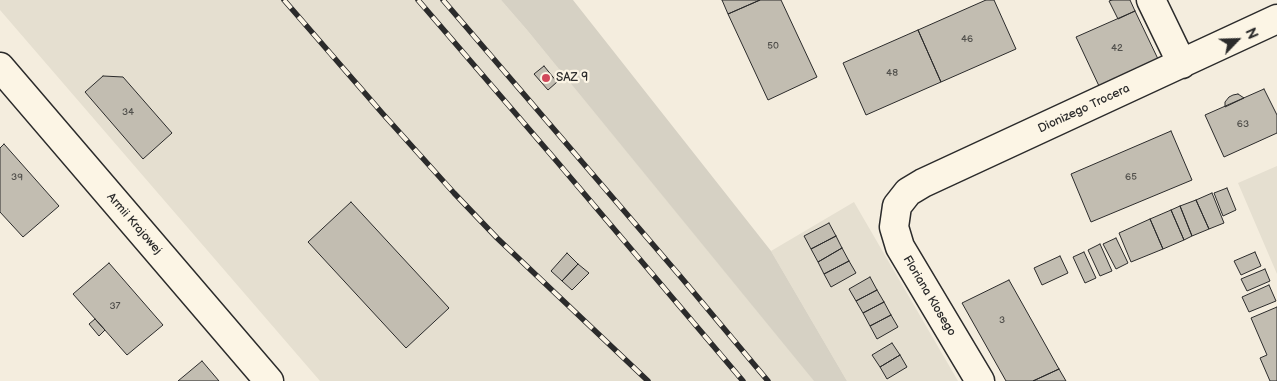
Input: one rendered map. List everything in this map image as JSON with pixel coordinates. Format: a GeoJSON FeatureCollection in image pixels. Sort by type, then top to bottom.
{"type":"FeatureCollection","features":[{"type":"Feature","properties":{"kind":"street"},"geometry":{"type":"LineString","coordinates":[[1151,0],[1182,64]]}},
{"type":"Feature","properties":{"kind":"street","name":"Dionizego Trocera"},"geometry":{"type":"LineString","coordinates":[[897,206],[908,192],[923,183],[1277,19]]}},
{"type":"Feature","properties":{"kind":"street","name":"Armii Krajowej"},"geometry":{"type":"LineString","coordinates":[[0,67],[268,381]]}},
{"type":"Feature","properties":{"kind":"street","name":"Floriana Klosego"},"geometry":{"type":"LineString","coordinates":[[897,206],[894,227],[900,247],[980,381]]}},
{"type":"Feature","properties":{"kind":"shaded area"},"geometry":{"type":"Polygon","coordinates":[[[0,0],[501,0],[815,381],[320,381],[0,10],[0,0]]]}},
{"type":"Feature","properties":{"kind":"shaded area"},"geometry":{"type":"Polygon","coordinates":[[[501,0],[573,0],[771,251],[847,381],[814,381],[501,0]]]}},
{"type":"Feature","properties":{"kind":"shaded area"},"geometry":{"type":"Polygon","coordinates":[[[1277,166],[1277,274],[1238,183],[1277,166]]]}},
{"type":"Feature","properties":{"kind":"shaded area"},"geometry":{"type":"Polygon","coordinates":[[[854,202],[958,381],[847,381],[771,251],[854,202]]]}},
{"type":"Feature","properties":{"kind":"building"},"geometry":{"type":"Polygon","coordinates":[[[722,0],[760,0],[728,14],[722,0]]]}},
{"type":"Feature","properties":{"kind":"building"},"geometry":{"type":"Polygon","coordinates":[[[760,0],[781,0],[817,77],[768,100],[728,14],[760,0]]]}},
{"type":"Feature","properties":{"kind":"building"},"geometry":{"type":"Polygon","coordinates":[[[986,0],[994,0],[1016,49],[941,82],[918,30],[986,0]]]}},
{"type":"Feature","properties":{"kind":"building"},"geometry":{"type":"Polygon","coordinates":[[[1130,0],[1135,11],[1118,19],[1109,1],[1130,0]]]}},
{"type":"Feature","properties":{"kind":"building"},"geometry":{"type":"Polygon","coordinates":[[[1135,11],[1158,59],[1099,86],[1076,37],[1135,11]]]}},
{"type":"Feature","properties":{"kind":"building"},"geometry":{"type":"Polygon","coordinates":[[[918,30],[941,82],[866,115],[843,63],[918,30]]]}},
{"type":"Feature","properties":{"kind":"building","name":"SAZ 9"},"geometry":{"type":"Polygon","coordinates":[[[544,66],[557,82],[548,90],[534,74],[544,66]]]}},
{"type":"Feature","properties":{"kind":"building"},"geometry":{"type":"Polygon","coordinates":[[[103,76],[123,77],[172,133],[143,159],[85,92],[103,76]]]}},
{"type":"Feature","properties":{"kind":"building"},"geometry":{"type":"Polygon","coordinates":[[[1264,89],[1277,115],[1277,133],[1224,157],[1205,115],[1264,89]]]}},
{"type":"Feature","properties":{"kind":"building"},"geometry":{"type":"Polygon","coordinates":[[[1238,94],[1244,98],[1225,107],[1225,102],[1229,97],[1238,94]]]}},
{"type":"Feature","properties":{"kind":"building"},"geometry":{"type":"Polygon","coordinates":[[[1171,131],[1192,180],[1091,222],[1071,174],[1171,131]]]}},
{"type":"Feature","properties":{"kind":"building"},"geometry":{"type":"Polygon","coordinates":[[[4,144],[59,206],[23,237],[0,212],[0,148],[4,144]]]}},
{"type":"Feature","properties":{"kind":"building"},"geometry":{"type":"Polygon","coordinates":[[[1227,188],[1236,210],[1223,216],[1214,193],[1227,188]]]}},
{"type":"Feature","properties":{"kind":"building"},"geometry":{"type":"Polygon","coordinates":[[[1212,193],[1224,223],[1209,229],[1196,200],[1212,193]]]}},
{"type":"Feature","properties":{"kind":"building"},"geometry":{"type":"Polygon","coordinates":[[[1196,200],[1209,229],[1192,236],[1180,206],[1196,200]]]}},
{"type":"Feature","properties":{"kind":"building"},"geometry":{"type":"Polygon","coordinates":[[[351,202],[449,308],[406,348],[308,242],[351,202]]]}},
{"type":"Feature","properties":{"kind":"building"},"geometry":{"type":"Polygon","coordinates":[[[1180,206],[1192,236],[1184,240],[1171,210],[1180,206]]]}},
{"type":"Feature","properties":{"kind":"building"},"geometry":{"type":"Polygon","coordinates":[[[1171,210],[1184,240],[1163,249],[1150,219],[1171,210]]]}},
{"type":"Feature","properties":{"kind":"building"},"geometry":{"type":"Polygon","coordinates":[[[1150,219],[1163,249],[1131,262],[1119,233],[1150,219]]]}},
{"type":"Feature","properties":{"kind":"building"},"geometry":{"type":"Polygon","coordinates":[[[829,223],[836,236],[811,249],[804,236],[829,223]]]}},
{"type":"Feature","properties":{"kind":"building"},"geometry":{"type":"Polygon","coordinates":[[[836,236],[842,248],[818,262],[811,249],[836,236]]]}},
{"type":"Feature","properties":{"kind":"building"},"geometry":{"type":"Polygon","coordinates":[[[1116,238],[1128,263],[1116,269],[1103,244],[1116,238]]]}},
{"type":"Feature","properties":{"kind":"building"},"geometry":{"type":"Polygon","coordinates":[[[1100,244],[1112,271],[1100,276],[1088,250],[1100,244]]]}},
{"type":"Feature","properties":{"kind":"building"},"geometry":{"type":"Polygon","coordinates":[[[842,248],[849,261],[824,274],[818,262],[842,248]]]}},
{"type":"Feature","properties":{"kind":"building"},"geometry":{"type":"Polygon","coordinates":[[[1084,252],[1096,278],[1085,283],[1073,257],[1084,252]]]}},
{"type":"Feature","properties":{"kind":"building"},"geometry":{"type":"Polygon","coordinates":[[[1255,252],[1261,266],[1241,275],[1234,261],[1255,252]]]}},
{"type":"Feature","properties":{"kind":"building"},"geometry":{"type":"Polygon","coordinates":[[[567,253],[578,264],[562,281],[551,271],[567,253]]]}},
{"type":"Feature","properties":{"kind":"building"},"geometry":{"type":"Polygon","coordinates":[[[1060,256],[1068,273],[1042,285],[1034,268],[1060,256]]]}},
{"type":"Feature","properties":{"kind":"building"},"geometry":{"type":"Polygon","coordinates":[[[849,261],[856,273],[831,287],[824,274],[849,261]]]}},
{"type":"Feature","properties":{"kind":"building"},"geometry":{"type":"Polygon","coordinates":[[[109,263],[163,325],[127,355],[73,294],[109,263]]]}},
{"type":"Feature","properties":{"kind":"building"},"geometry":{"type":"Polygon","coordinates":[[[578,264],[589,273],[572,290],[562,281],[578,264]]]}},
{"type":"Feature","properties":{"kind":"building"},"geometry":{"type":"Polygon","coordinates":[[[1265,269],[1270,281],[1247,291],[1241,279],[1265,269]]]}},
{"type":"Feature","properties":{"kind":"building"},"geometry":{"type":"Polygon","coordinates":[[[870,277],[877,290],[856,301],[849,289],[870,277]]]}},
{"type":"Feature","properties":{"kind":"building"},"geometry":{"type":"Polygon","coordinates":[[[1009,280],[1059,369],[1033,381],[1006,381],[962,303],[1009,280]]]}},
{"type":"Feature","properties":{"kind":"building"},"geometry":{"type":"Polygon","coordinates":[[[1269,285],[1276,301],[1249,312],[1242,297],[1269,285]]]}},
{"type":"Feature","properties":{"kind":"building"},"geometry":{"type":"Polygon","coordinates":[[[877,290],[884,302],[863,313],[856,301],[877,290]]]}},
{"type":"Feature","properties":{"kind":"building"},"geometry":{"type":"Polygon","coordinates":[[[884,302],[891,315],[870,326],[863,313],[884,302]]]}},
{"type":"Feature","properties":{"kind":"building"},"geometry":{"type":"Polygon","coordinates":[[[1277,307],[1277,381],[1270,381],[1260,358],[1267,355],[1251,318],[1277,307]]]}},
{"type":"Feature","properties":{"kind":"building"},"geometry":{"type":"Polygon","coordinates":[[[891,315],[898,327],[877,339],[870,326],[891,315]]]}},
{"type":"Feature","properties":{"kind":"building"},"geometry":{"type":"Polygon","coordinates":[[[95,319],[105,330],[99,336],[89,324],[95,319]]]}},
{"type":"Feature","properties":{"kind":"building"},"geometry":{"type":"Polygon","coordinates":[[[892,343],[900,355],[880,367],[872,355],[892,343]]]}},
{"type":"Feature","properties":{"kind":"building"},"geometry":{"type":"Polygon","coordinates":[[[900,355],[907,367],[887,379],[880,367],[900,355]]]}},
{"type":"Feature","properties":{"kind":"building"},"geometry":{"type":"Polygon","coordinates":[[[202,361],[219,381],[178,381],[202,361]]]}},
{"type":"Feature","properties":{"kind":"building"},"geometry":{"type":"Polygon","coordinates":[[[1059,369],[1066,381],[1033,381],[1059,369]]]}},
{"type":"Feature","properties":{"kind":"railway"},"geometry":{"type":"LineString","coordinates":[[284,0],[454,193],[497,238],[648,381]]}},
{"type":"Feature","properties":{"kind":"railway"},"geometry":{"type":"LineString","coordinates":[[418,0],[743,381]]}},
{"type":"Feature","properties":{"kind":"railway"},"geometry":{"type":"LineString","coordinates":[[443,0],[768,381]]}},
{"type":"Feature","properties":{"kind":"place","name":"SAZ 9"},"geometry":{"type":"Point","coordinates":[546,78]}}]}
